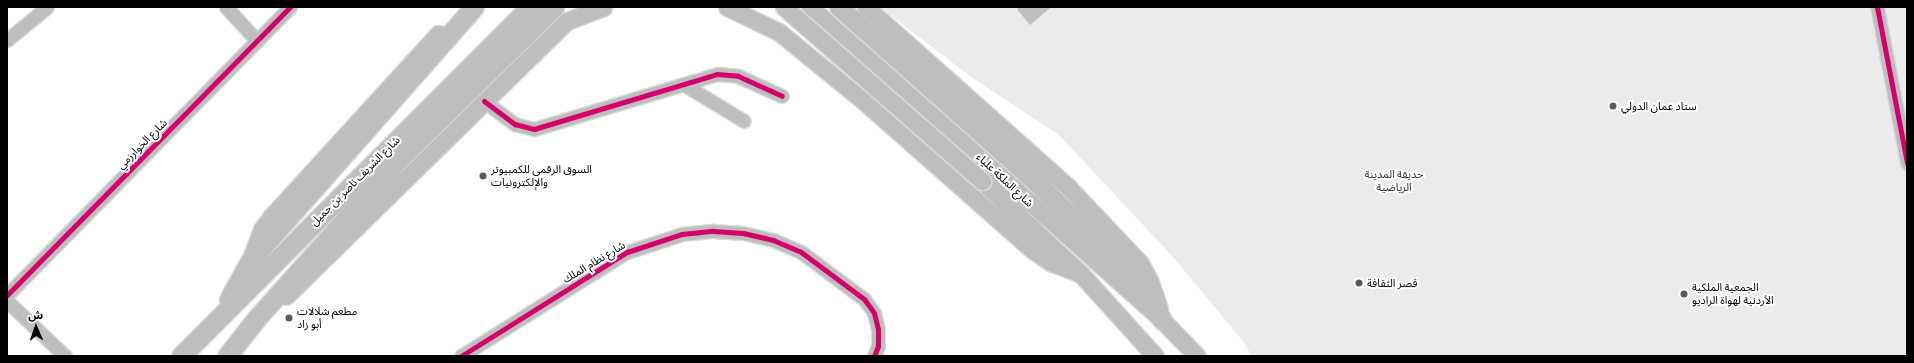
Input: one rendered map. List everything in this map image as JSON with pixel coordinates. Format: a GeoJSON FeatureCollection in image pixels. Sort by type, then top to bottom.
{"type":"FeatureCollection","features":[{"type":"Feature","properties":{"kind":"highway"},"geometry":{"type":"LineString","coordinates":[[226,308],[229,296],[250,261],[474,7]]}},
{"type":"Feature","properties":{"kind":"highway","name":"شارع الشريف ناصر بن جميل"},"geometry":{"type":"LineString","coordinates":[[181,356],[226,308],[530,7]]}},
{"type":"Feature","properties":{"kind":"highway","name":"شارع الشريف ناصر بن جميل"},"geometry":{"type":"LineString","coordinates":[[227,356],[256,319],[400,158],[554,7]]}},
{"type":"Feature","properties":{"kind":"highway"},"geometry":{"type":"LineString","coordinates":[[839,7],[1037,183],[1137,281],[1162,320]]}},
{"type":"Feature","properties":{"kind":"main road"},"geometry":{"type":"LineString","coordinates":[[250,261],[262,229],[272,217],[462,7]]}},
{"type":"Feature","properties":{"kind":"main road"},"geometry":{"type":"LineString","coordinates":[[256,319],[297,286],[484,101],[569,14],[603,7]]}},
{"type":"Feature","properties":{"kind":"main road"},"geometry":{"type":"LineString","coordinates":[[727,7],[779,32],[866,103],[1033,250],[1050,262],[1081,274]]}},
{"type":"Feature","properties":{"kind":"main road"},"geometry":{"type":"LineString","coordinates":[[779,32],[784,7]]}},
{"type":"Feature","properties":{"kind":"main road","name":"شارع الملكة علياء"},"geometry":{"type":"LineString","coordinates":[[784,7],[982,181],[1081,274],[1155,356]]}},
{"type":"Feature","properties":{"kind":"main road","name":"شارع الملكة علياء"},"geometry":{"type":"LineString","coordinates":[[810,7],[991,166],[1069,240],[1162,320],[1197,356]]}},
{"type":"Feature","properties":{"kind":"main road"},"geometry":{"type":"LineString","coordinates":[[866,7],[1075,194],[1140,263],[1150,282],[1162,320]]}},
{"type":"Feature","properties":{"kind":"street"},"geometry":{"type":"LineString","coordinates":[[7,40],[47,7]]}},
{"type":"Feature","properties":{"kind":"street"},"geometry":{"type":"LineString","coordinates":[[226,7],[257,41]]}},
{"type":"Feature","properties":{"kind":"street","name":"شارع الخوارزمي"},"geometry":{"type":"LineString","coordinates":[[7,295],[290,7]]}},
{"type":"Feature","properties":{"kind":"street"},"geometry":{"type":"LineString","coordinates":[[1877,7],[1907,163]]}},
{"type":"Feature","properties":{"kind":"street"},"geometry":{"type":"LineString","coordinates":[[484,101],[515,124],[534,129],[717,74],[731,74],[782,96]]}},
{"type":"Feature","properties":{"kind":"street"},"geometry":{"type":"LineString","coordinates":[[683,84],[744,120]]}},
{"type":"Feature","properties":{"kind":"street","name":"شارع نظام الملك"},"geometry":{"type":"LineString","coordinates":[[461,356],[627,252],[682,234],[713,231],[743,233],[773,240],[801,252],[864,299],[874,313],[878,329],[878,346],[874,356]]}},
{"type":"Feature","properties":{"kind":"street"},"geometry":{"type":"LineString","coordinates":[[7,301],[65,356]]}},
{"type":"Feature","properties":{"kind":"green space","name":"حديقة المدينة الرياضية"},"geometry":{"type":"Polygon","coordinates":[[[880,7],[1907,7],[1907,356],[1251,356],[1246,345],[1173,257],[1059,135],[971,77],[880,7]]]}},
{"type":"Feature","properties":{"kind":"shaded area"},"geometry":{"type":"Polygon","coordinates":[[[1020,7],[1051,7],[1030,25],[1017,9],[1020,7]]]}},
{"type":"Feature","properties":{"kind":"cycle path"},"geometry":{"type":"LineString","coordinates":[[7,295],[290,7]]}},
{"type":"Feature","properties":{"kind":"cycle path"},"geometry":{"type":"LineString","coordinates":[[1877,7],[1907,163]]}},
{"type":"Feature","properties":{"kind":"cycle path"},"geometry":{"type":"LineString","coordinates":[[484,101],[515,124],[534,129],[717,74],[738,76],[782,96]]}},
{"type":"Feature","properties":{"kind":"cycle path"},"geometry":{"type":"LineString","coordinates":[[461,356],[627,252],[682,234],[713,231],[743,233],[773,240],[801,252],[864,299],[874,313],[878,329],[878,346],[874,356]]}},
{"type":"Feature","properties":{"kind":"place","name":"ستاد عمان الدولي"},"geometry":{"type":"Point","coordinates":[1613,106]}},
{"type":"Feature","properties":{"kind":"place","name":"السوق الرقمي للكمبيوتر والإلكترونيات"},"geometry":{"type":"Point","coordinates":[483,176]}},
{"type":"Feature","properties":{"kind":"place","name":"قصر الثقافة"},"geometry":{"type":"Point","coordinates":[1359,283]}},
{"type":"Feature","properties":{"kind":"place","name":"الجمعية الملكية الأردنية لهواة الراديو"},"geometry":{"type":"Point","coordinates":[1684,294]}},
{"type":"Feature","properties":{"kind":"place","name":"مطعم شلالات أبو زاد"},"geometry":{"type":"Point","coordinates":[289,318]}}]}
